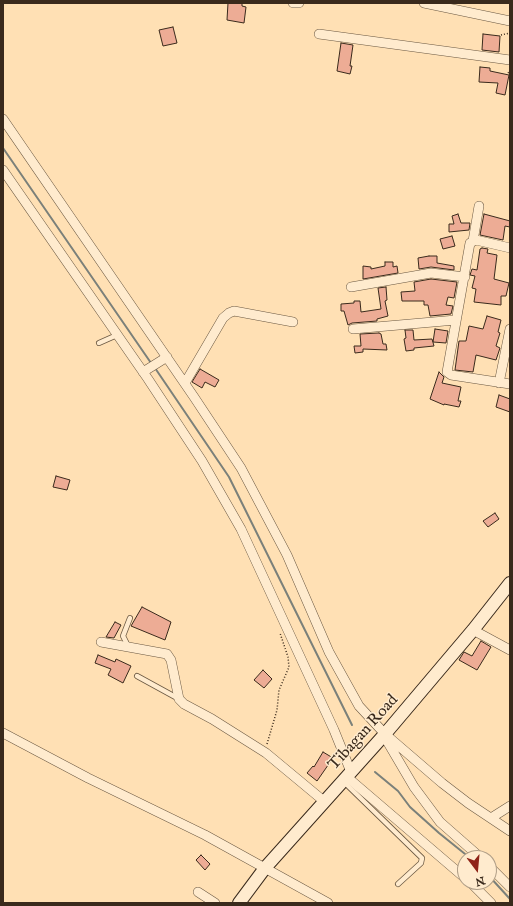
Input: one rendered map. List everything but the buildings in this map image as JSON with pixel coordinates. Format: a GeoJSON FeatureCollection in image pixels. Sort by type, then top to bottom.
{"type":"FeatureCollection","features":[{"type":"Feature","properties":{"kind":"main road","name":"Tibagan Road"},"geometry":{"type":"LineString","coordinates":[[239,903],[265,868],[385,735],[473,630],[510,583]]}},
{"type":"Feature","properties":{"kind":"street"},"geometry":{"type":"LineString","coordinates":[[294,3],[299,3]]}},
{"type":"Feature","properties":{"kind":"street"},"geometry":{"type":"LineString","coordinates":[[424,3],[510,21]]}},
{"type":"Feature","properties":{"kind":"street"},"geometry":{"type":"LineString","coordinates":[[319,34],[510,60]]}},
{"type":"Feature","properties":{"kind":"street"},"geometry":{"type":"LineString","coordinates":[[3,119],[164,358],[185,383],[240,468],[287,556],[329,652],[358,706],[385,735],[447,787],[510,831]]}},
{"type":"Feature","properties":{"kind":"street"},"geometry":{"type":"LineString","coordinates":[[3,170],[117,335],[145,371],[202,461],[241,529],[334,730],[347,776],[457,871]]}},
{"type":"Feature","properties":{"kind":"street"},"geometry":{"type":"LineString","coordinates":[[479,206],[473,241],[470,243],[447,372],[451,375],[510,384]]}},
{"type":"Feature","properties":{"kind":"street"},"geometry":{"type":"LineString","coordinates":[[473,241],[476,240],[510,248]]}},
{"type":"Feature","properties":{"kind":"street"},"geometry":{"type":"LineString","coordinates":[[351,287],[431,273],[465,277]]}},
{"type":"Feature","properties":{"kind":"street"},"geometry":{"type":"LineString","coordinates":[[185,383],[223,318],[229,313],[234,311],[293,322]]}},
{"type":"Feature","properties":{"kind":"street"},"geometry":{"type":"LineString","coordinates":[[353,329],[380,330],[456,320]]}},
{"type":"Feature","properties":{"kind":"street"},"geometry":{"type":"LineString","coordinates":[[499,383],[510,329]]}},
{"type":"Feature","properties":{"kind":"street"},"geometry":{"type":"LineString","coordinates":[[145,371],[164,358]]}},
{"type":"Feature","properties":{"kind":"street"},"geometry":{"type":"LineString","coordinates":[[473,630],[510,650]]}},
{"type":"Feature","properties":{"kind":"street"},"geometry":{"type":"LineString","coordinates":[[101,642],[167,654],[171,660],[179,699],[184,704],[212,719],[266,753],[325,802]]}},
{"type":"Feature","properties":{"kind":"street"},"geometry":{"type":"LineString","coordinates":[[3,733],[88,778],[205,835],[328,903]]}},
{"type":"Feature","properties":{"kind":"street"},"geometry":{"type":"LineString","coordinates":[[385,735],[414,787],[436,817],[451,833],[471,850]]}},
{"type":"Feature","properties":{"kind":"street"},"geometry":{"type":"LineString","coordinates":[[491,818],[510,806]]}},
{"type":"Feature","properties":{"kind":"street"},"geometry":{"type":"LineString","coordinates":[[497,874],[510,887]]}},
{"type":"Feature","properties":{"kind":"street"},"geometry":{"type":"LineString","coordinates":[[478,890],[491,903]]}},
{"type":"Feature","properties":{"kind":"street"},"geometry":{"type":"LineString","coordinates":[[198,892],[215,903]]}},
{"type":"Feature","properties":{"kind":"lane"},"geometry":{"type":"LineString","coordinates":[[99,343],[117,335]]}},
{"type":"Feature","properties":{"kind":"lane"},"geometry":{"type":"LineString","coordinates":[[128,646],[123,636],[130,618]]}},
{"type":"Feature","properties":{"kind":"lane"},"geometry":{"type":"LineString","coordinates":[[137,676],[179,699]]}},
{"type":"Feature","properties":{"kind":"lane"},"geometry":{"type":"LineString","coordinates":[[347,776],[422,858],[421,863],[398,884]]}},
{"type":"Feature","properties":{"kind":"path"},"geometry":{"type":"LineString","coordinates":[[501,34],[510,33]]}},
{"type":"Feature","properties":{"kind":"path"},"geometry":{"type":"LineString","coordinates":[[266,753],[267,742],[277,710],[279,690],[289,667],[288,657],[280,634],[282,618]]}},
{"type":"Feature","properties":{"kind":"waterway"},"geometry":{"type":"LineString","coordinates":[[3,148],[151,363]]}},
{"type":"Feature","properties":{"kind":"waterway"},"geometry":{"type":"LineString","coordinates":[[155,368],[229,477],[352,725]]}},
{"type":"Feature","properties":{"kind":"waterway"},"geometry":{"type":"LineString","coordinates":[[375,772],[398,791],[410,807],[460,850]]}},
{"type":"Feature","properties":{"kind":"waterway"},"geometry":{"type":"LineString","coordinates":[[497,885],[510,899]]}}]}
